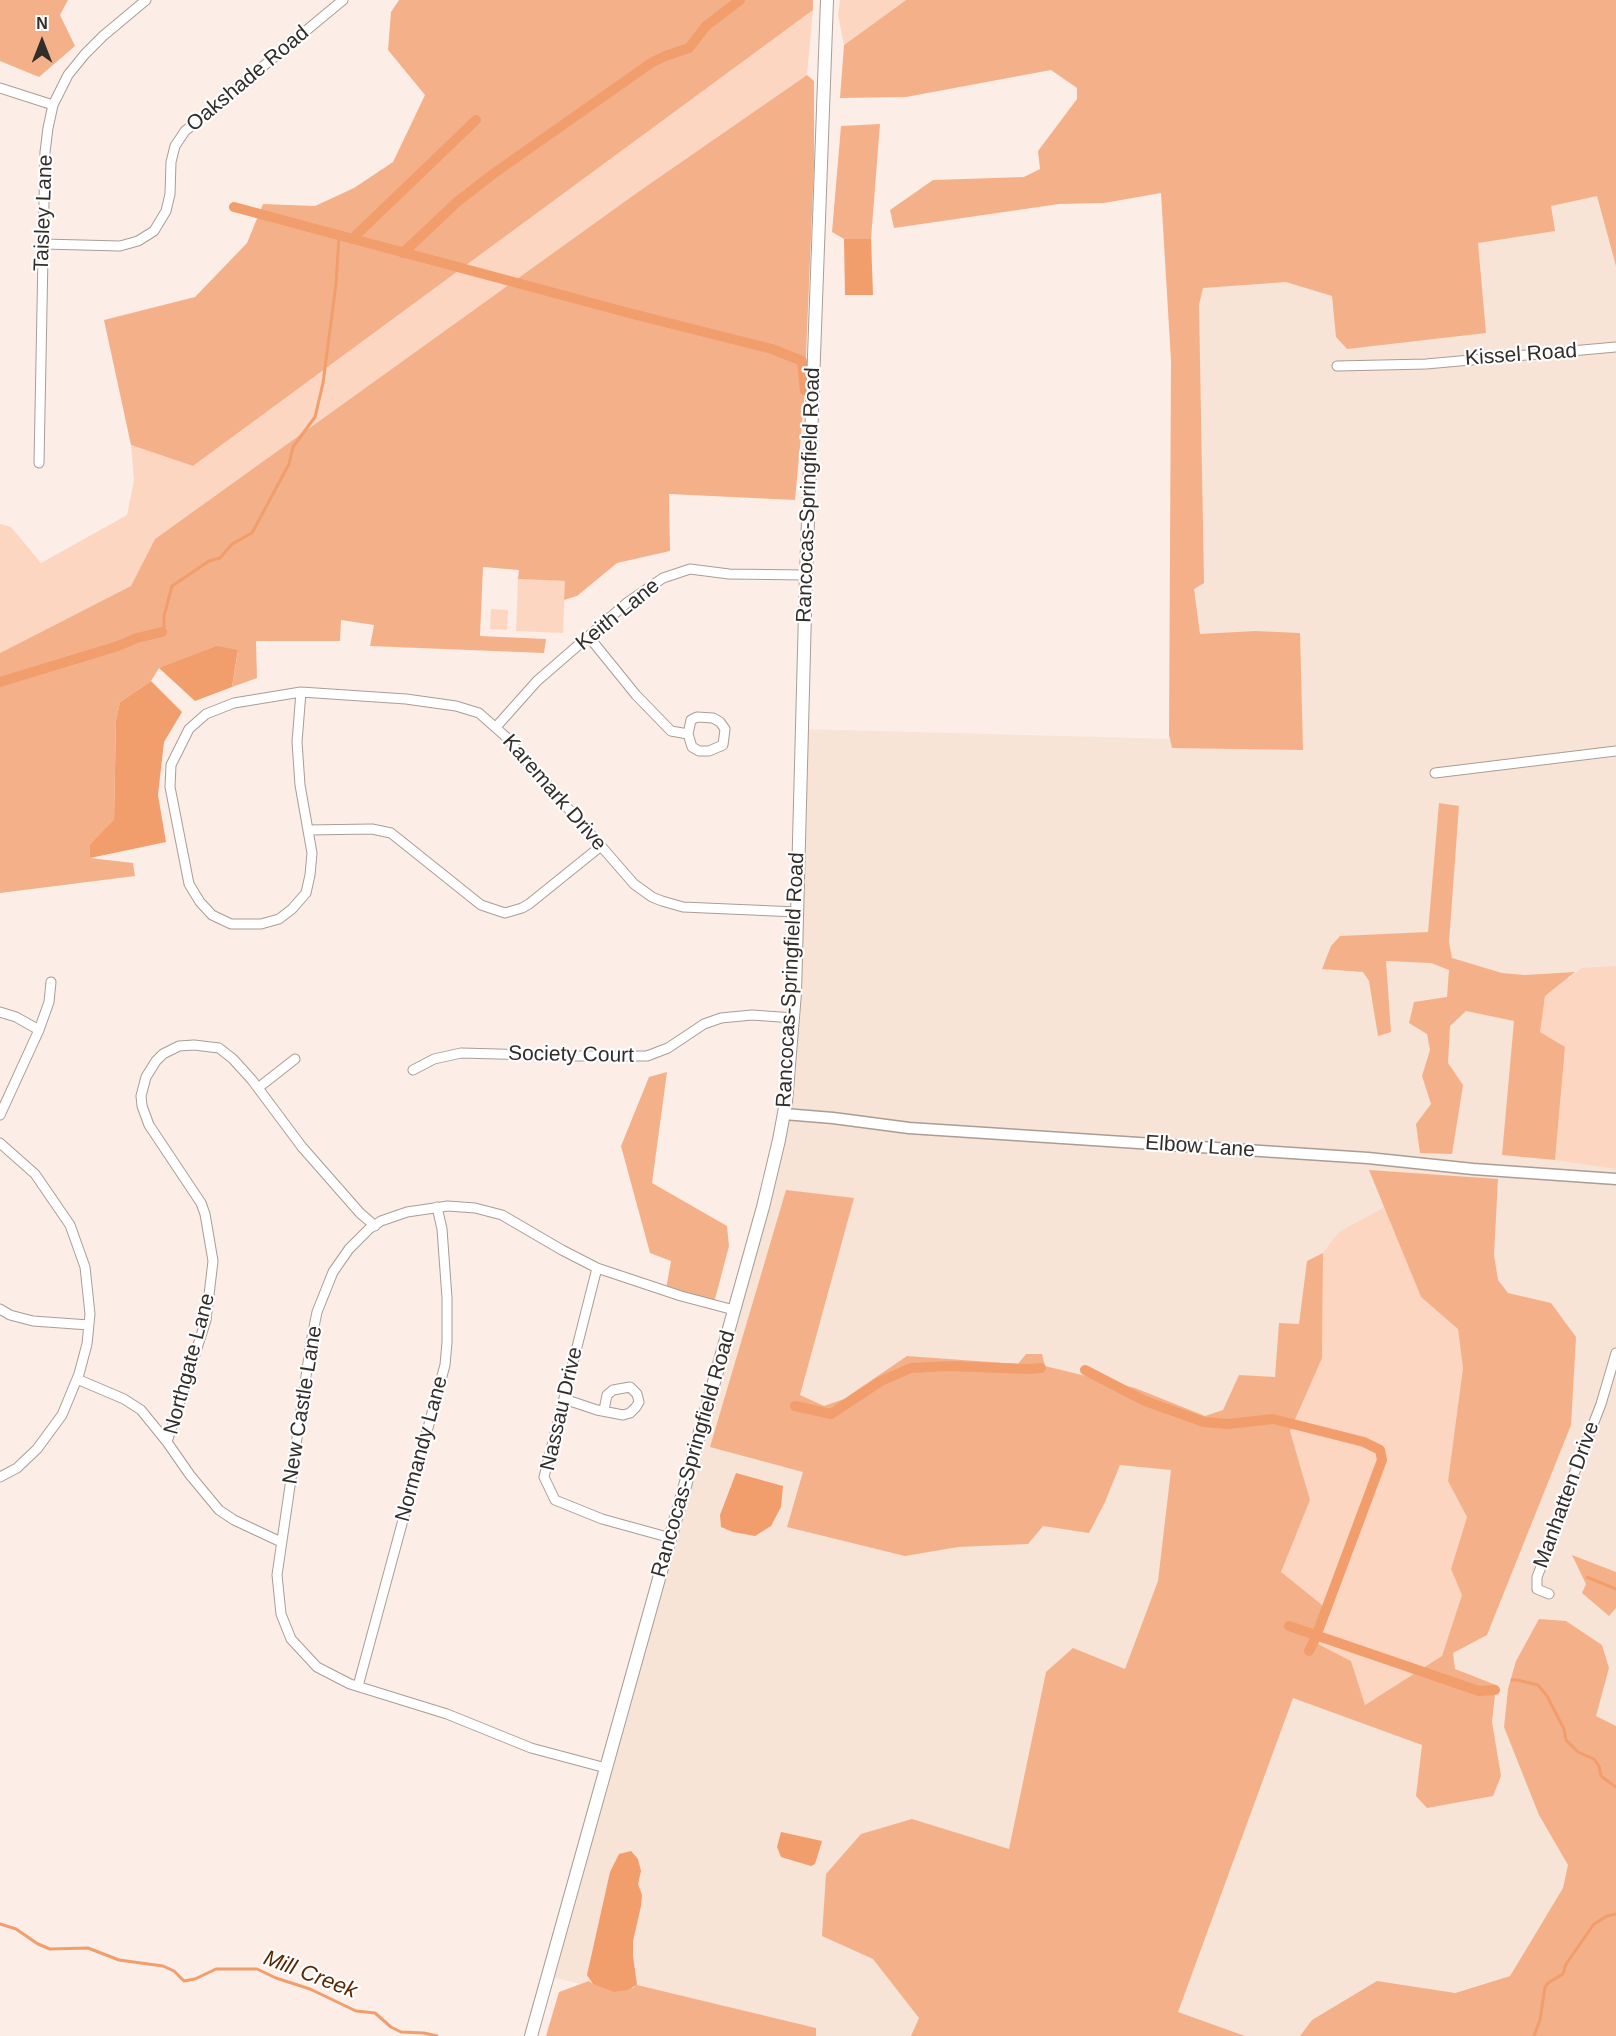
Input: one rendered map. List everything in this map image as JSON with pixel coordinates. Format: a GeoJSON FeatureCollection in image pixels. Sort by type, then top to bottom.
{"type":"FeatureCollection","features":[{"type":"Feature","properties":{"kind":"main road","name":"Rancocas-Springfield Road"},"geometry":{"type":"LineString","coordinates":[[531,2035],[763,1207],[784,1114],[794,1018],[806,575],[827,0]]}},
{"type":"Feature","properties":{"kind":"street","name":"Taisley Lane"},"geometry":{"type":"LineString","coordinates":[[39,463],[45,152],[53,105],[68,75],[85,54],[146,0]]}},
{"type":"Feature","properties":{"kind":"street","name":"Oakshade Road"},"geometry":{"type":"LineString","coordinates":[[43,244],[120,246],[138,242],[153,231],[166,210],[170,194],[171,162],[175,146],[185,131],[343,0]]}},
{"type":"Feature","properties":{"kind":"street"},"geometry":{"type":"LineString","coordinates":[[0,88],[53,105]]}},
{"type":"Feature","properties":{"kind":"street","name":"Kissel Road"},"geometry":{"type":"LineString","coordinates":[[1337,366],[1426,364],[1483,357],[1544,355],[1616,347]]}},
{"type":"Feature","properties":{"kind":"street","name":"Keith Lane"},"geometry":{"type":"LineString","coordinates":[[496,727],[537,681],[645,589],[672,574],[690,569],[729,574],[806,575]]}},
{"type":"Feature","properties":{"kind":"street"},"geometry":{"type":"LineString","coordinates":[[589,637],[663,725],[671,731],[687,734]]}},
{"type":"Feature","properties":{"kind":"street","name":"Karemark Drive"},"geometry":{"type":"LineString","coordinates":[[301,692],[297,742],[300,785],[312,853],[306,893],[279,920],[261,924],[231,924],[212,915],[200,902],[189,884],[170,788],[171,765],[189,729],[206,714],[234,703],[301,692],[405,699],[456,706],[479,713],[496,727],[634,884],[662,902],[682,906],[797,912]]}},
{"type":"Feature","properties":{"kind":"street"},"geometry":{"type":"LineString","coordinates":[[698,717],[713,718],[725,729],[723,745],[709,751],[699,751],[692,747],[687,734],[691,720],[698,717]]}},
{"type":"Feature","properties":{"kind":"street"},"geometry":{"type":"LineString","coordinates":[[1435,773],[1616,751]]}},
{"type":"Feature","properties":{"kind":"street"},"geometry":{"type":"LineString","coordinates":[[308,830],[372,829],[391,833],[481,905],[505,913],[529,904],[601,846]]}},
{"type":"Feature","properties":{"kind":"street"},"geometry":{"type":"LineString","coordinates":[[0,1115],[39,1030],[49,1002],[51,982]]}},
{"type":"Feature","properties":{"kind":"street"},"geometry":{"type":"LineString","coordinates":[[0,1012],[16,1017],[39,1030]]}},
{"type":"Feature","properties":{"kind":"street","name":"Society Court"},"geometry":{"type":"LineString","coordinates":[[413,1070],[434,1059],[461,1053],[647,1056],[668,1047],[704,1024],[721,1018],[752,1015],[794,1018]]}},
{"type":"Feature","properties":{"kind":"street","name":"Northgate Lane"},"geometry":{"type":"LineString","coordinates":[[281,1542],[234,1520],[219,1510],[167,1442],[206,1320],[213,1261],[205,1214],[195,1193],[149,1125],[142,1106],[143,1087],[150,1068],[163,1054],[178,1046],[194,1044],[219,1048],[240,1065],[302,1147],[360,1213],[375,1226]]}},
{"type":"Feature","properties":{"kind":"street"},"geometry":{"type":"LineString","coordinates":[[258,1088],[295,1059]]}},
{"type":"Feature","properties":{"kind":"street","name":"Elbow Lane"},"geometry":{"type":"LineString","coordinates":[[784,1114],[909,1128],[1368,1158],[1473,1169],[1616,1179]]}},
{"type":"Feature","properties":{"kind":"street"},"geometry":{"type":"LineString","coordinates":[[0,1143],[35,1174],[70,1225],[81,1252],[89,1298],[89,1325],[84,1359],[62,1415],[46,1438],[17,1468],[0,1477]]}},
{"type":"Feature","properties":{"kind":"street","name":"New Castle Lane"},"geometry":{"type":"LineString","coordinates":[[606,1768],[531,1748],[447,1714],[339,1679],[317,1667],[291,1639],[278,1601],[278,1575],[311,1342],[319,1305],[327,1285],[358,1238],[375,1226],[407,1212],[437,1207],[475,1208],[502,1215],[567,1254],[597,1268],[681,1296],[734,1310]]}},
{"type":"Feature","properties":{"kind":"street","name":"Normandy Lane"},"geometry":{"type":"LineString","coordinates":[[358,1686],[445,1365],[447,1298],[442,1229],[437,1207]]}},
{"type":"Feature","properties":{"kind":"street","name":"Nassau Drive"},"geometry":{"type":"LineString","coordinates":[[597,1268],[544,1477],[555,1500],[602,1519],[671,1538]]}},
{"type":"Feature","properties":{"kind":"street"},"geometry":{"type":"LineString","coordinates":[[0,1309],[10,1315],[33,1321],[89,1325]]}},
{"type":"Feature","properties":{"kind":"street","name":"Manhatten Drive"},"geometry":{"type":"LineString","coordinates":[[1549,1594],[1537,1589],[1537,1576],[1601,1404],[1616,1353]]}},
{"type":"Feature","properties":{"kind":"street"},"geometry":{"type":"LineString","coordinates":[[77,1379],[132,1404],[148,1418],[167,1442]]}},
{"type":"Feature","properties":{"kind":"street"},"geometry":{"type":"LineString","coordinates":[[564,1399],[604,1410]]}},
{"type":"Feature","properties":{"kind":"shaded area"},"geometry":{"type":"Polygon","coordinates":[[[0,0],[68,0],[60,15],[75,46],[39,77],[0,61],[0,0]]]}},
{"type":"Feature","properties":{"kind":"shaded area"},"geometry":{"type":"Polygon","coordinates":[[[399,0],[813,0],[813,10],[193,466],[131,445],[104,320],[195,297],[247,243],[263,204],[315,206],[354,188],[393,162],[425,95],[388,50],[391,12],[399,0]]]}},
{"type":"Feature","properties":{"kind":"shaded area"},"geometry":{"type":"Polygon","coordinates":[[[840,0],[906,0],[844,45],[838,15],[840,0]]]}},
{"type":"Feature","properties":{"kind":"shaded area"},"geometry":{"type":"Polygon","coordinates":[[[906,0],[1616,0],[1616,266],[1597,196],[1551,206],[1555,231],[1478,243],[1486,333],[1347,349],[1336,337],[1332,296],[1286,282],[1203,288],[1199,305],[1204,583],[1194,589],[1200,634],[1255,631],[1300,633],[1303,750],[1172,748],[1169,735],[1171,361],[1161,193],[1104,203],[1059,204],[894,228],[890,210],[933,180],[1024,177],[1040,169],[1038,151],[1077,99],[1077,88],[1051,70],[906,97],[840,98],[844,45],[906,0]]]}},
{"type":"Feature","properties":{"kind":"shaded area"},"geometry":{"type":"Polygon","coordinates":[[[813,10],[807,75],[638,192],[155,539],[132,586],[0,653],[0,524],[11,527],[41,563],[127,515],[134,480],[131,445],[193,466],[813,10]]]}},
{"type":"Feature","properties":{"kind":"shaded area"},"geometry":{"type":"Polygon","coordinates":[[[807,75],[814,81],[814,165],[804,403],[795,500],[669,494],[670,551],[617,563],[577,596],[564,600],[565,581],[518,579],[519,570],[483,567],[480,636],[546,639],[544,653],[370,646],[374,625],[341,620],[340,641],[256,641],[257,678],[232,687],[238,651],[159,668],[151,681],[120,702],[116,720],[114,821],[90,844],[90,858],[133,863],[135,876],[0,893],[0,653],[131,586],[155,539],[638,192],[807,75]]]}},
{"type":"Feature","properties":{"kind":"shaded area"},"geometry":{"type":"Polygon","coordinates":[[[880,124],[871,239],[844,239],[832,232],[841,126],[880,124]]]}},
{"type":"Feature","properties":{"kind":"shaded area"},"geometry":{"type":"Polygon","coordinates":[[[1616,138],[1616,1859],[1545,1917],[1510,1976],[1406,2007],[1349,2036],[794,2036],[548,1976],[786,1102],[802,729],[1175,739],[1177,205],[1616,138]]]}},
{"type":"Feature","properties":{"kind":"shaded area"},"geometry":{"type":"Polygon","coordinates":[[[844,239],[871,239],[873,295],[845,295],[844,239]]]}},
{"type":"Feature","properties":{"kind":"shaded area"},"geometry":{"type":"Polygon","coordinates":[[[518,579],[565,581],[563,633],[516,631],[518,579]]]}},
{"type":"Feature","properties":{"kind":"shaded area"},"geometry":{"type":"Polygon","coordinates":[[[491,609],[508,610],[507,630],[490,629],[491,609]]]}},
{"type":"Feature","properties":{"kind":"shaded area"},"geometry":{"type":"Polygon","coordinates":[[[217,646],[238,650],[232,687],[195,701],[159,668],[217,646]]]}},
{"type":"Feature","properties":{"kind":"shaded area"},"geometry":{"type":"Polygon","coordinates":[[[151,681],[182,712],[164,742],[158,795],[166,842],[90,858],[90,844],[114,820],[116,720],[120,702],[151,681]]]}},
{"type":"Feature","properties":{"kind":"shaded area"},"geometry":{"type":"Polygon","coordinates":[[[1439,803],[1459,806],[1449,942],[1452,958],[1502,973],[1525,975],[1575,972],[1545,996],[1540,1032],[1565,1047],[1555,1160],[1502,1155],[1514,1021],[1466,1011],[1450,1026],[1448,1063],[1463,1085],[1452,1154],[1420,1153],[1416,1124],[1431,1104],[1422,1076],[1430,1050],[1427,1034],[1409,1023],[1414,1002],[1447,997],[1449,970],[1431,963],[1386,961],[1391,1032],[1378,1036],[1369,981],[1363,972],[1322,969],[1331,946],[1340,936],[1428,932],[1439,803]]]}},
{"type":"Feature","properties":{"kind":"shaded area"},"geometry":{"type":"Polygon","coordinates":[[[1616,966],[1616,1169],[1555,1160],[1565,1048],[1540,1032],[1545,996],[1582,968],[1616,966]]]}},
{"type":"Feature","properties":{"kind":"shaded area"},"geometry":{"type":"Polygon","coordinates":[[[667,1072],[652,1183],[727,1226],[729,1246],[714,1303],[666,1289],[671,1261],[650,1253],[621,1146],[649,1077],[667,1072]]]}},
{"type":"Feature","properties":{"kind":"shaded area"},"geometry":{"type":"Polygon","coordinates":[[[1369,1170],[1498,1179],[1494,1255],[1498,1280],[1508,1293],[1551,1303],[1576,1337],[1571,1425],[1487,1635],[1453,1653],[1455,1669],[1496,1685],[1492,1722],[1501,1776],[1493,1796],[1427,1808],[1416,1796],[1422,1745],[1293,1698],[1178,2012],[1245,2036],[911,2036],[919,2018],[873,1959],[822,1936],[826,1874],[861,1834],[912,1819],[1009,1849],[1046,1672],[1073,1648],[1125,1669],[1158,1581],[1171,1470],[1120,1465],[1089,1533],[1043,1526],[1028,1544],[958,1547],[905,1556],[787,1527],[803,1472],[710,1447],[786,1190],[854,1198],[800,1395],[824,1406],[844,1399],[907,1356],[1018,1364],[1026,1354],[1042,1354],[1045,1366],[1135,1388],[1205,1416],[1223,1410],[1239,1375],[1275,1377],[1279,1323],[1299,1324],[1307,1261],[1323,1253],[1322,1358],[1290,1431],[1310,1500],[1281,1572],[1327,1609],[1314,1642],[1351,1661],[1365,1705],[1442,1656],[1462,1595],[1451,1569],[1467,1517],[1448,1481],[1463,1368],[1458,1329],[1421,1297],[1369,1170]]]}},
{"type":"Feature","properties":{"kind":"shaded area"},"geometry":{"type":"Polygon","coordinates":[[[1385,1207],[1421,1297],[1458,1329],[1463,1368],[1448,1481],[1467,1517],[1451,1569],[1462,1595],[1442,1657],[1365,1705],[1351,1661],[1314,1642],[1281,1572],[1310,1500],[1290,1431],[1322,1358],[1323,1253],[1339,1232],[1385,1207]]]}},
{"type":"Feature","properties":{"kind":"shaded area"},"geometry":{"type":"Polygon","coordinates":[[[736,1473],[783,1486],[781,1507],[771,1526],[755,1536],[721,1527],[720,1515],[736,1473]]]}},
{"type":"Feature","properties":{"kind":"shaded area"},"geometry":{"type":"Polygon","coordinates":[[[1572,1555],[1616,1572],[1616,1608],[1609,1616],[1582,1593],[1586,1584],[1572,1555]]]}},
{"type":"Feature","properties":{"kind":"shaded area"},"geometry":{"type":"Polygon","coordinates":[[[1539,1619],[1566,1621],[1602,1645],[1609,1668],[1596,1716],[1616,1726],[1616,2036],[1300,2036],[1312,2020],[1377,1981],[1455,1993],[1510,1976],[1563,1888],[1568,1865],[1539,1815],[1504,1727],[1508,1689],[1516,1661],[1539,1619]]]}},
{"type":"Feature","properties":{"kind":"shaded area"},"geometry":{"type":"Polygon","coordinates":[[[781,1832],[822,1841],[815,1864],[811,1866],[781,1857],[777,1847],[781,1832]]]}},
{"type":"Feature","properties":{"kind":"shaded area"},"geometry":{"type":"Polygon","coordinates":[[[631,1851],[638,1859],[641,1871],[638,1884],[642,1895],[641,1906],[633,1941],[637,1985],[627,1990],[614,1992],[593,1984],[587,1975],[610,1872],[619,1854],[631,1851]]]}},
{"type":"Feature","properties":{"kind":"shaded area"},"geometry":{"type":"Polygon","coordinates":[[[589,1981],[593,1984],[633,1988],[637,1985],[816,2028],[816,2036],[546,2036],[559,1992],[589,1981]]]}},
{"type":"Feature","properties":{"kind":"waterway"},"geometry":{"type":"LineString","coordinates":[[403,253],[457,202],[493,174],[651,63],[689,48],[706,26],[740,0]]}},
{"type":"Feature","properties":{"kind":"waterway"},"geometry":{"type":"LineString","coordinates":[[352,239],[476,120]]}},
{"type":"Feature","properties":{"kind":"waterway"},"geometry":{"type":"LineString","coordinates":[[234,207],[772,349],[802,361],[805,391]]}},
{"type":"Feature","properties":{"kind":"waterway"},"geometry":{"type":"LineString","coordinates":[[162,632],[172,586],[209,561],[220,558],[232,544],[252,533],[289,464],[293,447],[315,417],[323,383],[336,284],[339,236]]}},
{"type":"Feature","properties":{"kind":"waterway"},"geometry":{"type":"LineString","coordinates":[[0,682],[162,632]]}},
{"type":"Feature","properties":{"kind":"waterway"},"geometry":{"type":"LineString","coordinates":[[795,1406],[831,1414],[881,1381],[911,1368],[950,1366],[1041,1368]]}},
{"type":"Feature","properties":{"kind":"waterway"},"geometry":{"type":"LineString","coordinates":[[1085,1370],[1145,1401],[1204,1422],[1228,1424],[1273,1419],[1364,1442],[1380,1450],[1382,1460],[1309,1651]]}},
{"type":"Feature","properties":{"kind":"waterway"},"geometry":{"type":"LineString","coordinates":[[1587,1577],[1616,1589]]}},
{"type":"Feature","properties":{"kind":"waterway"},"geometry":{"type":"LineString","coordinates":[[1289,1626],[1479,1691],[1495,1690]]}},
{"type":"Feature","properties":{"kind":"waterway"},"geometry":{"type":"LineString","coordinates":[[1512,1680],[1538,1685],[1547,1696],[1564,1729],[1566,1740],[1578,1752],[1594,1759],[1599,1766],[1601,1776],[1616,1787]]}},
{"type":"Feature","properties":{"kind":"waterway"},"geometry":{"type":"LineString","coordinates":[[1534,2036],[1540,2020],[1545,1987],[1563,1974],[1566,1964],[1594,1924],[1607,1916],[1616,1914]]}},
{"type":"Feature","properties":{"kind":"waterway","name":"Mill Creek"},"geometry":{"type":"LineString","coordinates":[[0,1924],[16,1929],[50,1949],[88,1948],[119,1960],[163,1966],[174,1971],[184,1981],[195,1979],[216,1969],[257,1969],[310,1989],[356,2011],[375,2013],[391,2027],[401,2032],[437,2036]]}}]}
